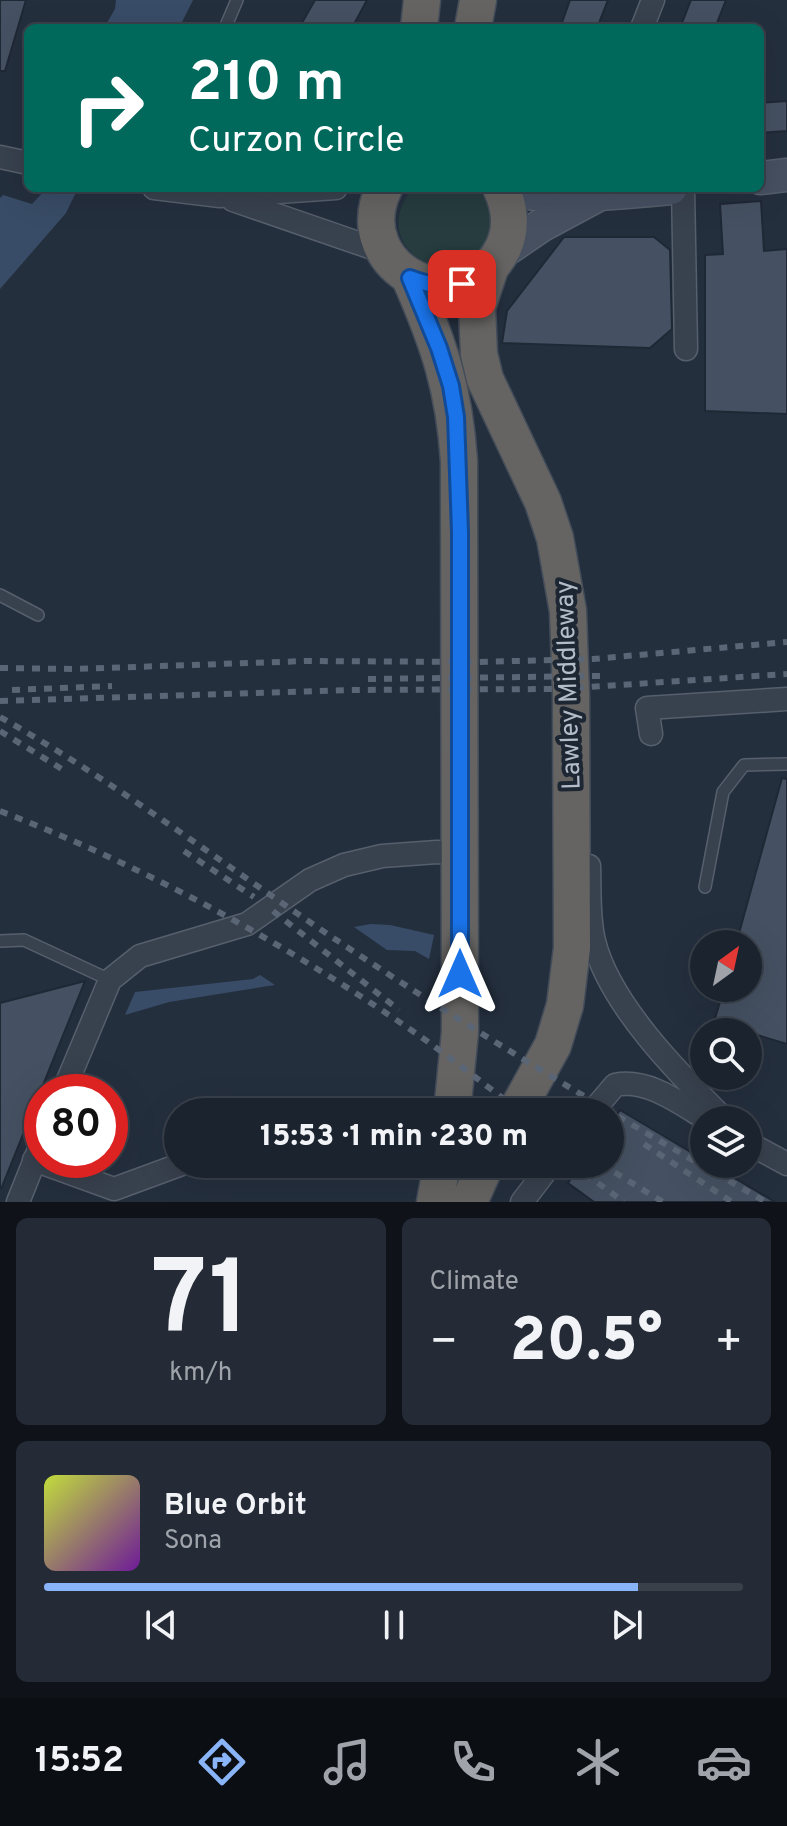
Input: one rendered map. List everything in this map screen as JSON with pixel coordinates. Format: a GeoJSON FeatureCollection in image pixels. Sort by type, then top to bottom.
{"type":"FeatureCollection","features":[{"type":"Feature","properties":{"kind":"highway"},"geometry":{"type":"LineString","coordinates":[[419,24],[422,0]]}},
{"type":"Feature","properties":{"kind":"highway"},"geometry":{"type":"LineString","coordinates":[[474,24],[478,0]]}},
{"type":"Feature","properties":{"kind":"highway"},"geometry":{"type":"LineString","coordinates":[[383,192],[376,221],[378,237],[384,252],[410,278],[444,286],[470,280],[496,259]]}},
{"type":"Feature","properties":{"kind":"highway","name":"Lawley Middleway"},"geometry":{"type":"LineString","coordinates":[[502,192],[509,216],[506,241],[477,308],[479,354],[485,379],[543,502],[555,538],[564,574],[568,611],[571,695],[572,948],[565,1005],[553,1045],[524,1098]]}},
{"type":"Feature","properties":{"kind":"highway"},"geometry":{"type":"LineString","coordinates":[[410,278],[439,348],[451,386],[456,417],[460,532],[460,1032],[453,1098]]}},
{"type":"Feature","properties":{"kind":"highway"},"geometry":{"type":"LineString","coordinates":[[435,1202],[439,1178]]}},
{"type":"Feature","properties":{"kind":"highway"},"geometry":{"type":"LineString","coordinates":[[469,1202],[480,1178]]}},
{"type":"Feature","properties":{"kind":"main road"},"geometry":{"type":"LineString","coordinates":[[764,178],[787,175]]}},
{"type":"Feature","properties":{"kind":"main road"},"geometry":{"type":"LineString","coordinates":[[522,192],[624,192]]}},
{"type":"Feature","properties":{"kind":"main road"},"geometry":{"type":"LineString","coordinates":[[496,259],[542,225],[601,194]]}},
{"type":"Feature","properties":{"kind":"street"},"geometry":{"type":"LineString","coordinates":[[644,24],[653,0]]}},
{"type":"Feature","properties":{"kind":"street"},"geometry":{"type":"LineString","coordinates":[[0,157],[24,162]]}},
{"type":"Feature","properties":{"kind":"street"},"geometry":{"type":"LineString","coordinates":[[190,192],[220,196],[384,252]]}},
{"type":"Feature","properties":{"kind":"street"},"geometry":{"type":"LineString","coordinates":[[220,196],[278,192]]}},
{"type":"Feature","properties":{"kind":"street"},"geometry":{"type":"LineString","coordinates":[[683,192],[686,349]]}},
{"type":"Feature","properties":{"kind":"street"},"geometry":{"type":"LineString","coordinates":[[571,695],[587,760],[591,921],[603,967],[637,1021],[711,1106]]}},
{"type":"Feature","properties":{"kind":"street"},"geometry":{"type":"LineString","coordinates":[[651,734],[647,708],[787,699]]}},
{"type":"Feature","properties":{"kind":"street"},"geometry":{"type":"LineString","coordinates":[[71,1074],[110,980],[140,956],[247,924],[310,880],[344,865],[382,856],[459,853]]}},
{"type":"Feature","properties":{"kind":"street"},"geometry":{"type":"LineString","coordinates":[[604,1098],[615,1085],[630,1084],[657,1091],[690,1110]]}},
{"type":"Feature","properties":{"kind":"street"},"geometry":{"type":"LineString","coordinates":[[762,1151],[787,1164]]}},
{"type":"Feature","properties":{"kind":"street"},"geometry":{"type":"LineString","coordinates":[[92,1178],[114,1189],[164,1171]]}},
{"type":"Feature","properties":{"kind":"street"},"geometry":{"type":"LineString","coordinates":[[18,1202],[27,1178]]}},
{"type":"Feature","properties":{"kind":"street"},"geometry":{"type":"LineString","coordinates":[[522,1202],[540,1178]]}},
{"type":"Feature","properties":{"kind":"lane"},"geometry":{"type":"LineString","coordinates":[[227,24],[237,0]]}},
{"type":"Feature","properties":{"kind":"lane"},"geometry":{"type":"LineString","coordinates":[[0,595],[38,615]]}},
{"type":"Feature","properties":{"kind":"lane"},"geometry":{"type":"LineString","coordinates":[[705,887],[723,792],[744,765],[787,764]]}},
{"type":"Feature","properties":{"kind":"lane"},"geometry":{"type":"LineString","coordinates":[[0,941],[24,940],[110,980]]}},
{"type":"Feature","properties":{"kind":"green space"},"geometry":{"type":"Polygon","coordinates":[[[411,192],[479,192],[490,214],[490,233],[479,254],[462,265],[443,268],[424,262],[409,250],[400,233],[400,212],[411,192]]]}},
{"type":"Feature","properties":{"kind":"water"},"geometry":{"type":"Polygon","coordinates":[[[116,0],[193,0],[181,24],[106,24],[115,9],[116,0]]]}},
{"type":"Feature","properties":{"kind":"water"},"geometry":{"type":"Polygon","coordinates":[[[43,192],[76,192],[66,213],[0,289],[0,198],[3,195],[32,204],[43,192]]]}},
{"type":"Feature","properties":{"kind":"water"},"geometry":{"type":"Polygon","coordinates":[[[371,924],[434,935],[429,959],[415,951],[387,950],[354,927],[371,924]]]}},
{"type":"Feature","properties":{"kind":"water"},"geometry":{"type":"Polygon","coordinates":[[[260,975],[275,985],[169,1002],[125,1015],[135,992],[253,979],[260,975]]]}},
{"type":"Feature","properties":{"kind":"building"},"geometry":{"type":"Polygon","coordinates":[[[0,0],[26,0],[5,71],[0,71],[0,0]]]}},
{"type":"Feature","properties":{"kind":"building"},"geometry":{"type":"Polygon","coordinates":[[[315,0],[367,0],[354,24],[301,24],[315,0]]]}},
{"type":"Feature","properties":{"kind":"building"},"geometry":{"type":"Polygon","coordinates":[[[570,0],[608,0],[599,24],[561,24],[570,0]]]}},
{"type":"Feature","properties":{"kind":"building"},"geometry":{"type":"Polygon","coordinates":[[[691,0],[726,0],[717,24],[682,24],[691,0]]]}},
{"type":"Feature","properties":{"kind":"building"},"geometry":{"type":"Polygon","coordinates":[[[787,101],[787,131],[764,133],[764,103],[787,101]]]}},
{"type":"Feature","properties":{"kind":"building"},"geometry":{"type":"Polygon","coordinates":[[[761,201],[764,251],[787,249],[787,414],[705,411],[705,255],[723,254],[720,204],[761,201]]]}},
{"type":"Feature","properties":{"kind":"building"},"geometry":{"type":"Polygon","coordinates":[[[564,237],[654,237],[670,250],[672,329],[650,348],[502,343],[507,311],[564,237]]]}},
{"type":"Feature","properties":{"kind":"building"},"geometry":{"type":"Polygon","coordinates":[[[782,778],[787,779],[787,1044],[762,1036],[762,1018],[715,1018],[720,1002],[762,1002],[762,930],[740,930],[782,778]]]}},
{"type":"Feature","properties":{"kind":"building"},"geometry":{"type":"Polygon","coordinates":[[[85,981],[47,1074],[24,1074],[24,1132],[1,1189],[0,1189],[0,1003],[85,981]]]}},
{"type":"Feature","properties":{"kind":"building"},"geometry":{"type":"Polygon","coordinates":[[[624,1112],[690,1152],[690,1178],[735,1178],[775,1202],[594,1202],[568,1183],[571,1178],[624,1178],[624,1112]]]}},
{"type":"Feature","properties":{"kind":"railway"},"geometry":{"type":"LineString","coordinates":[[0,668],[593,659],[787,642]]}},
{"type":"Feature","properties":{"kind":"railway"},"geometry":{"type":"LineString","coordinates":[[0,701],[348,690],[558,689],[787,674]]}},
{"type":"Feature","properties":{"kind":"railway"},"geometry":{"type":"LineString","coordinates":[[368,679],[600,676]]}},
{"type":"Feature","properties":{"kind":"railway"},"geometry":{"type":"LineString","coordinates":[[12,690],[112,686]]}},
{"type":"Feature","properties":{"kind":"railway"},"geometry":{"type":"LineString","coordinates":[[0,717],[123,793],[323,931],[486,1037],[766,1202]]}},
{"type":"Feature","properties":{"kind":"railway"},"geometry":{"type":"LineString","coordinates":[[0,731],[65,771]]}},
{"type":"Feature","properties":{"kind":"railway"},"geometry":{"type":"LineString","coordinates":[[0,811],[161,882],[265,938],[365,999],[503,1098]]}},
{"type":"Feature","properties":{"kind":"railway"},"geometry":{"type":"LineString","coordinates":[[184,851],[254,897]]}},
{"type":"Feature","properties":{"kind":"railway"},"geometry":{"type":"LineString","coordinates":[[273,911],[399,1010]]}},
{"type":"Feature","properties":{"kind":"railway"},"geometry":{"type":"LineString","coordinates":[[644,1144],[732,1202]]}},
{"type":"Feature","properties":{"kind":"railway"},"geometry":{"type":"LineString","coordinates":[[591,1178],[624,1202]]}},
{"type":"Feature","properties":{"kind":"railway"},"geometry":{"type":"LineString","coordinates":[[624,1178],[663,1202]]}},
{"type":"Feature","properties":{"kind":"route"},"geometry":{"type":"LineString","coordinates":[[460,974],[460,532],[456,417],[451,386],[439,348],[410,278],[426,284],[462,284]]}}]}
